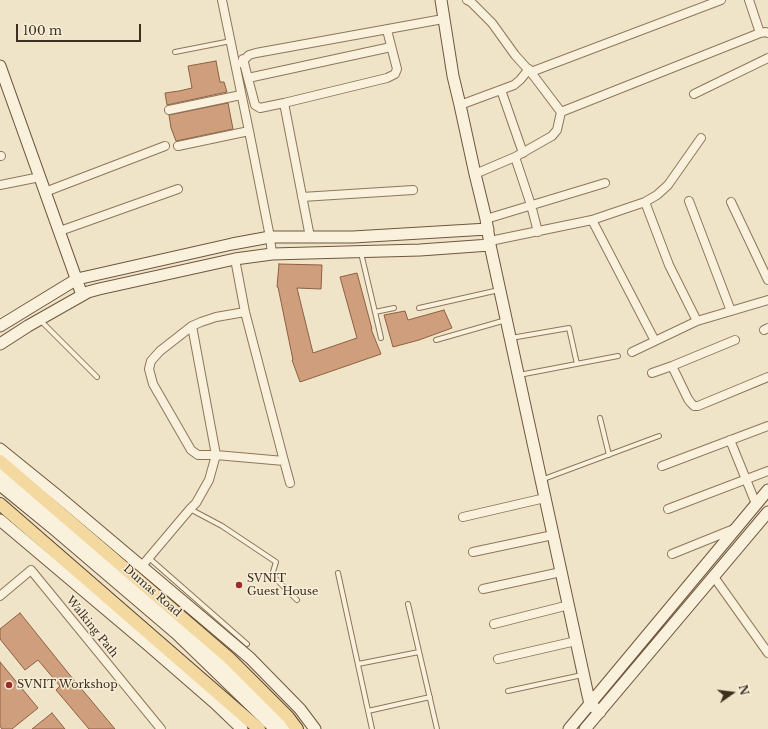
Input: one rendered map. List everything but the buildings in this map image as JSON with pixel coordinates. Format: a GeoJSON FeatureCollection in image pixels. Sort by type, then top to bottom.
{"type":"FeatureCollection","features":[{"type":"Feature","properties":{"kind":"main road","name":"Dumas Road"},"geometry":{"type":"LineString","coordinates":[[0,461],[229,658],[288,717],[297,729]]}},
{"type":"Feature","properties":{"kind":"main road"},"geometry":{"type":"LineString","coordinates":[[0,504],[259,729]]}},
{"type":"Feature","properties":{"kind":"street"},"geometry":{"type":"LineString","coordinates":[[222,0],[270,237],[272,254]]}},
{"type":"Feature","properties":{"kind":"street"},"geometry":{"type":"LineString","coordinates":[[441,0],[453,76],[487,224],[590,704],[600,712]]}},
{"type":"Feature","properties":{"kind":"street"},"geometry":{"type":"LineString","coordinates":[[467,0],[471,2],[492,24],[561,112],[557,130],[552,136],[519,155],[475,174]]}},
{"type":"Feature","properties":{"kind":"street"},"geometry":{"type":"LineString","coordinates":[[460,105],[517,83],[530,71],[721,0]]}},
{"type":"Feature","properties":{"kind":"street"},"geometry":{"type":"LineString","coordinates":[[561,112],[764,33],[749,0]]}},
{"type":"Feature","properties":{"kind":"street"},"geometry":{"type":"LineString","coordinates":[[236,68],[249,55],[256,53],[444,20]]}},
{"type":"Feature","properties":{"kind":"street"},"geometry":{"type":"LineString","coordinates":[[243,60],[255,105],[260,108],[284,103],[388,78],[394,74],[397,69],[387,30]]}},
{"type":"Feature","properties":{"kind":"street"},"geometry":{"type":"LineString","coordinates":[[248,78],[391,47]]}},
{"type":"Feature","properties":{"kind":"street"},"geometry":{"type":"LineString","coordinates":[[694,94],[768,58]]}},
{"type":"Feature","properties":{"kind":"street"},"geometry":{"type":"LineString","coordinates":[[0,66],[2,81],[40,177],[82,295]]}},
{"type":"Feature","properties":{"kind":"street"},"geometry":{"type":"LineString","coordinates":[[501,90],[538,232]]}},
{"type":"Feature","properties":{"kind":"street"},"geometry":{"type":"LineString","coordinates":[[169,110],[241,95]]}},
{"type":"Feature","properties":{"kind":"street"},"geometry":{"type":"LineString","coordinates":[[284,103],[310,237]]}},
{"type":"Feature","properties":{"kind":"street"},"geometry":{"type":"LineString","coordinates":[[178,146],[249,131]]}},
{"type":"Feature","properties":{"kind":"street"},"geometry":{"type":"LineString","coordinates":[[0,344],[39,319],[82,295],[99,289],[235,259],[272,254],[420,250],[490,243],[592,220],[645,202],[657,196],[668,186],[701,138]]}},
{"type":"Feature","properties":{"kind":"street"},"geometry":{"type":"LineString","coordinates":[[45,192],[165,146]]}},
{"type":"Feature","properties":{"kind":"street"},"geometry":{"type":"LineString","coordinates":[[0,185],[40,177]]}},
{"type":"Feature","properties":{"kind":"street"},"geometry":{"type":"LineString","coordinates":[[0,326],[77,280],[232,244],[270,237],[353,237],[487,224],[531,206],[605,183]]}},
{"type":"Feature","properties":{"kind":"street"},"geometry":{"type":"LineString","coordinates":[[60,231],[178,189]]}},
{"type":"Feature","properties":{"kind":"street"},"geometry":{"type":"LineString","coordinates":[[302,197],[413,190]]}},
{"type":"Feature","properties":{"kind":"street"},"geometry":{"type":"LineString","coordinates":[[690,201],[731,311]]}},
{"type":"Feature","properties":{"kind":"street"},"geometry":{"type":"LineString","coordinates":[[645,202],[669,265],[697,321]]}},
{"type":"Feature","properties":{"kind":"street"},"geometry":{"type":"LineString","coordinates":[[731,202],[768,280]]}},
{"type":"Feature","properties":{"kind":"street"},"geometry":{"type":"LineString","coordinates":[[592,220],[655,341]]}},
{"type":"Feature","properties":{"kind":"street"},"geometry":{"type":"LineString","coordinates":[[235,259],[245,312],[290,483]]}},
{"type":"Feature","properties":{"kind":"street"},"geometry":{"type":"LineString","coordinates":[[632,352],[697,321],[768,300]]}},
{"type":"Feature","properties":{"kind":"street"},"geometry":{"type":"LineString","coordinates":[[245,312],[216,317],[192,326],[160,351],[151,361],[149,369],[156,391],[191,450],[198,455],[216,455],[284,461]]}},
{"type":"Feature","properties":{"kind":"street"},"geometry":{"type":"LineString","coordinates":[[141,567],[196,503],[209,480],[216,455],[192,326]]}},
{"type":"Feature","properties":{"kind":"street"},"geometry":{"type":"LineString","coordinates":[[652,373],[735,340]]}},
{"type":"Feature","properties":{"kind":"street"},"geometry":{"type":"LineString","coordinates":[[672,366],[690,404],[694,406],[698,406],[768,377]]}},
{"type":"Feature","properties":{"kind":"street"},"geometry":{"type":"LineString","coordinates":[[662,466],[768,426]]}},
{"type":"Feature","properties":{"kind":"street"},"geometry":{"type":"LineString","coordinates":[[730,440],[756,504]]}},
{"type":"Feature","properties":{"kind":"street"},"geometry":{"type":"LineString","coordinates":[[0,449],[250,658],[300,708],[315,729]]}},
{"type":"Feature","properties":{"kind":"street"},"geometry":{"type":"LineString","coordinates":[[668,509],[768,470]]}},
{"type":"Feature","properties":{"kind":"street"},"geometry":{"type":"LineString","coordinates":[[0,473],[166,612],[266,707],[286,729]]}},
{"type":"Feature","properties":{"kind":"street"},"geometry":{"type":"LineString","coordinates":[[0,485],[177,634],[275,729]]}},
{"type":"Feature","properties":{"kind":"street"},"geometry":{"type":"LineString","coordinates":[[569,729],[768,490]]}},
{"type":"Feature","properties":{"kind":"street"},"geometry":{"type":"LineString","coordinates":[[463,516],[545,498]]}},
{"type":"Feature","properties":{"kind":"street"},"geometry":{"type":"LineString","coordinates":[[585,729],[767,515]]}},
{"type":"Feature","properties":{"kind":"street"},"geometry":{"type":"LineString","coordinates":[[0,520],[147,644],[242,729]]}},
{"type":"Feature","properties":{"kind":"street"},"geometry":{"type":"LineString","coordinates":[[672,554],[736,529]]}},
{"type":"Feature","properties":{"kind":"street"},"geometry":{"type":"LineString","coordinates":[[473,552],[553,535]]}},
{"type":"Feature","properties":{"kind":"street","name":"Walking Path"},"geometry":{"type":"LineString","coordinates":[[0,596],[31,570],[161,729]]}},
{"type":"Feature","properties":{"kind":"street"},"geometry":{"type":"LineString","coordinates":[[483,589],[561,572]]}},
{"type":"Feature","properties":{"kind":"street"},"geometry":{"type":"LineString","coordinates":[[714,577],[768,653]]}},
{"type":"Feature","properties":{"kind":"street"},"geometry":{"type":"LineString","coordinates":[[494,624],[568,605]]}},
{"type":"Feature","properties":{"kind":"street"},"geometry":{"type":"LineString","coordinates":[[498,659],[576,641]]}},
{"type":"Feature","properties":{"kind":"lane"},"geometry":{"type":"LineString","coordinates":[[175,52],[231,41]]}},
{"type":"Feature","properties":{"kind":"lane"},"geometry":{"type":"LineString","coordinates":[[360,251],[381,338]]}},
{"type":"Feature","properties":{"kind":"lane"},"geometry":{"type":"LineString","coordinates":[[419,308],[500,290]]}},
{"type":"Feature","properties":{"kind":"lane"},"geometry":{"type":"LineString","coordinates":[[375,312],[394,308]]}},
{"type":"Feature","properties":{"kind":"lane"},"geometry":{"type":"LineString","coordinates":[[39,319],[97,377]]}},
{"type":"Feature","properties":{"kind":"lane"},"geometry":{"type":"LineString","coordinates":[[436,340],[507,320]]}},
{"type":"Feature","properties":{"kind":"lane"},"geometry":{"type":"LineString","coordinates":[[511,338],[569,328],[577,364]]}},
{"type":"Feature","properties":{"kind":"lane"},"geometry":{"type":"LineString","coordinates":[[519,375],[618,356]]}},
{"type":"Feature","properties":{"kind":"lane"},"geometry":{"type":"LineString","coordinates":[[600,418],[609,455]]}},
{"type":"Feature","properties":{"kind":"lane"},"geometry":{"type":"LineString","coordinates":[[541,480],[659,436]]}},
{"type":"Feature","properties":{"kind":"lane"},"geometry":{"type":"LineString","coordinates":[[190,509],[222,526],[276,562],[272,575],[297,600]]}},
{"type":"Feature","properties":{"kind":"lane"},"geometry":{"type":"LineString","coordinates":[[149,557],[246,644]]}},
{"type":"Feature","properties":{"kind":"lane"},"geometry":{"type":"LineString","coordinates":[[338,573],[372,729]]}},
{"type":"Feature","properties":{"kind":"lane"},"geometry":{"type":"LineString","coordinates":[[408,604],[437,729]]}},
{"type":"Feature","properties":{"kind":"lane"},"geometry":{"type":"LineString","coordinates":[[358,664],[419,652]]}},
{"type":"Feature","properties":{"kind":"lane"},"geometry":{"type":"LineString","coordinates":[[508,691],[584,675]]}},
{"type":"Feature","properties":{"kind":"lane"},"geometry":{"type":"LineString","coordinates":[[368,711],[430,697]]}},
{"type":"Feature","properties":{"kind":"place","name":"SVNIT Guest House"},"geometry":{"type":"Point","coordinates":[239,585]}},
{"type":"Feature","properties":{"kind":"place","name":"SVNIT Workshop"},"geometry":{"type":"Point","coordinates":[9,685]}}]}
